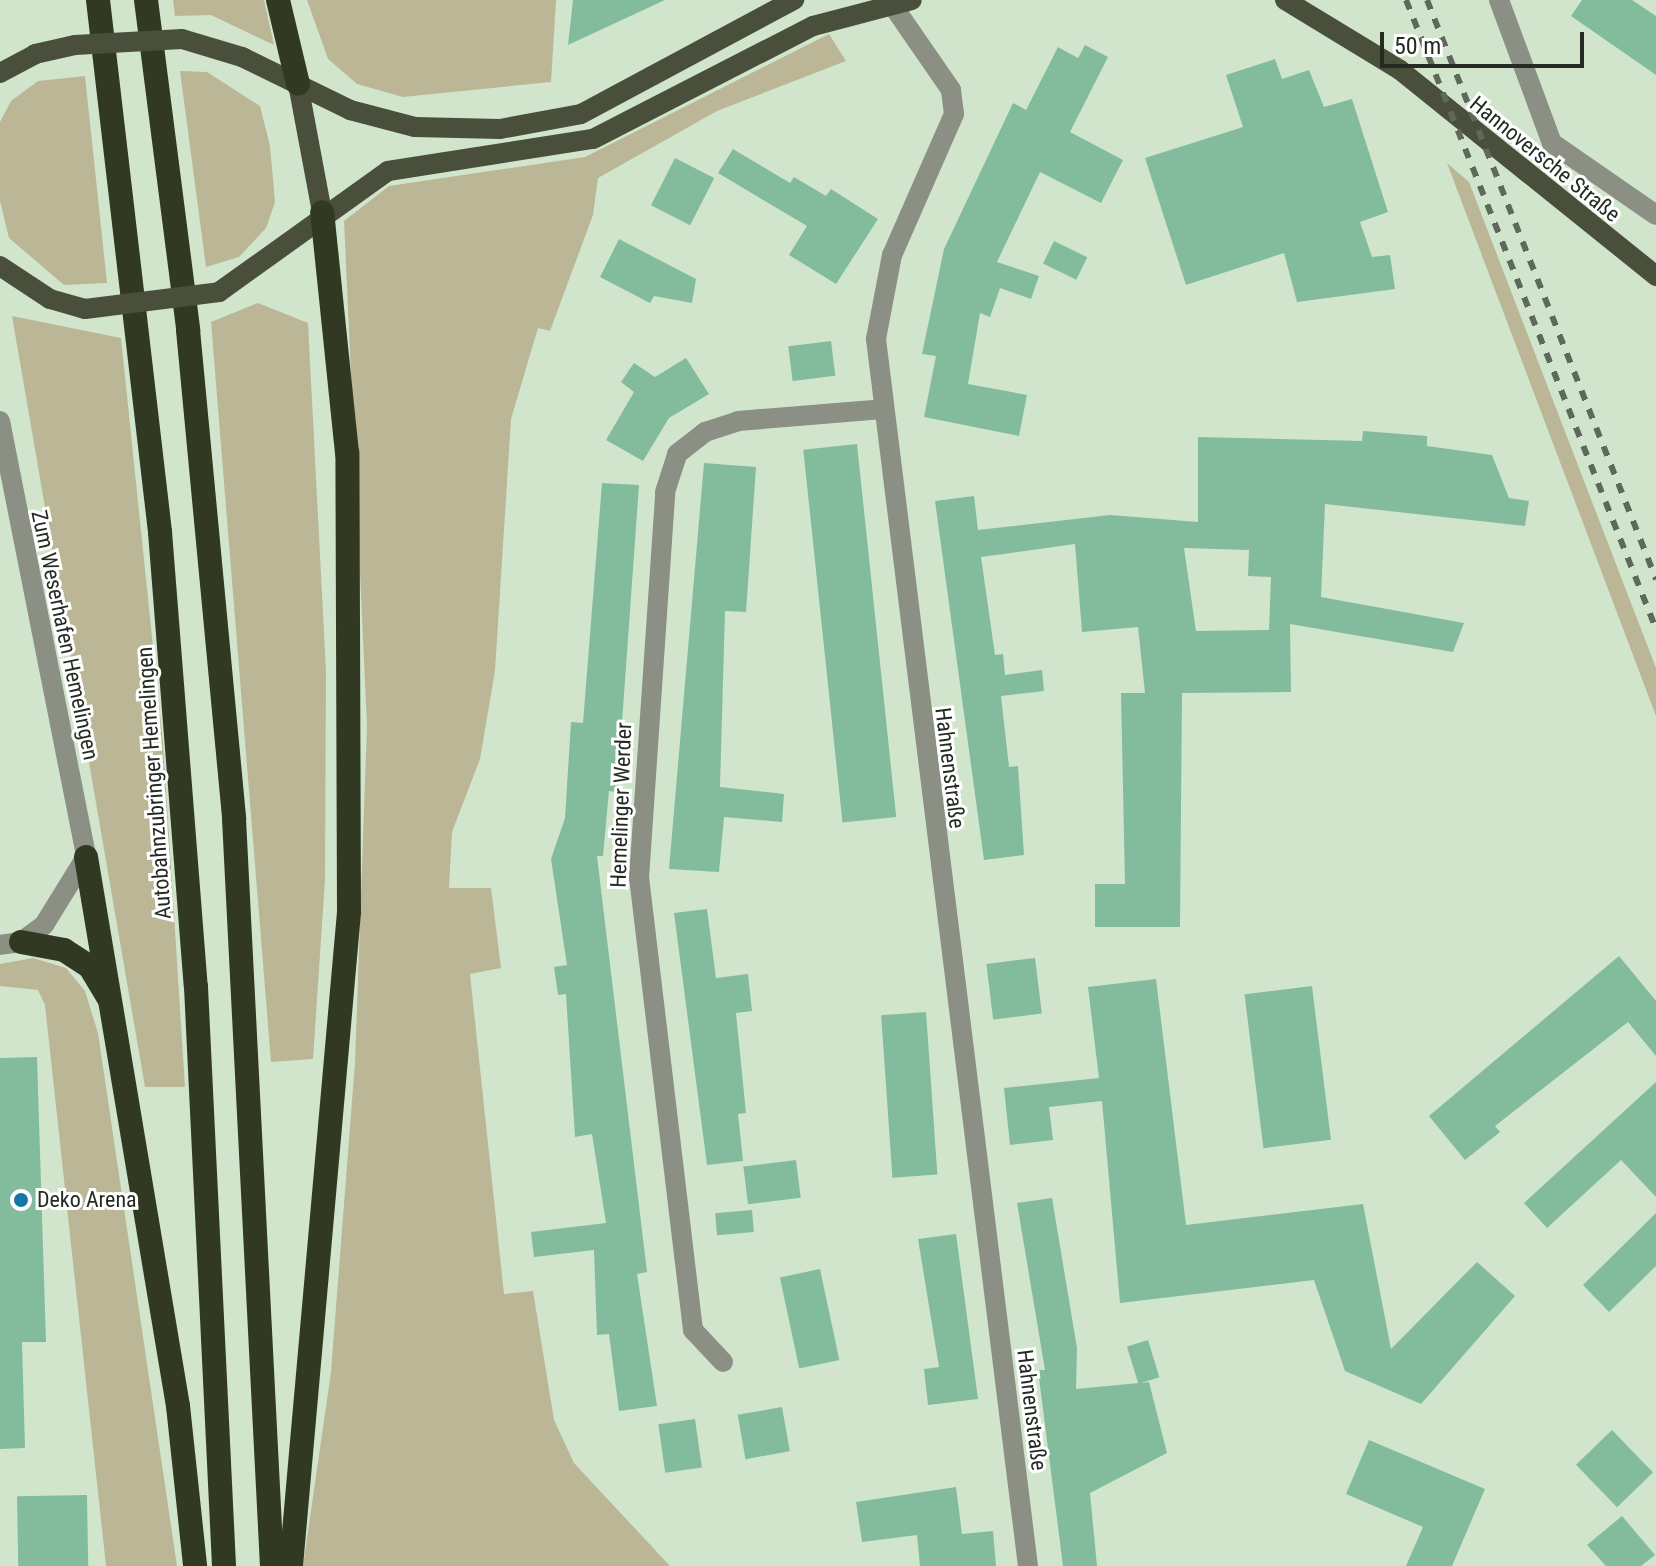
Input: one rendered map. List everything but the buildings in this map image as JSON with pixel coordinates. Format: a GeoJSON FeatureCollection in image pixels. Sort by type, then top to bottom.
{"type":"FeatureCollection","features":[{"type":"Feature","properties":{"kind":"highway","name":"Autobahnzubringer Hemelingen"},"geometry":{"type":"LineString","coordinates":[[98,0],[160,532],[196,987],[224,1566]]}},
{"type":"Feature","properties":{"kind":"highway"},"geometry":{"type":"LineString","coordinates":[[146,0],[188,330],[234,819],[272,1566]]}},
{"type":"Feature","properties":{"kind":"highway"},"geometry":{"type":"LineString","coordinates":[[278,0],[298,84]]}},
{"type":"Feature","properties":{"kind":"highway"},"geometry":{"type":"LineString","coordinates":[[291,1566],[349,912],[347,453],[322,212]]}},
{"type":"Feature","properties":{"kind":"highway"},"geometry":{"type":"LineString","coordinates":[[86,857],[116,1010],[195,1566]]}},
{"type":"Feature","properties":{"kind":"highway"},"geometry":{"type":"LineString","coordinates":[[10,943],[64,950],[90,967],[116,1010]]}},
{"type":"Feature","properties":{"kind":"main road"},"geometry":{"type":"LineString","coordinates":[[0,73],[35,54],[75,45],[182,39],[298,84],[350,110],[415,127],[500,129],[581,114],[794,0]]}},
{"type":"Feature","properties":{"kind":"main road","name":"Hannoversche Straße"},"geometry":{"type":"LineString","coordinates":[[1285,0],[1319,14],[1400,70],[1656,276]]}},
{"type":"Feature","properties":{"kind":"main road"},"geometry":{"type":"LineString","coordinates":[[0,266],[50,299],[85,309],[219,292],[251,275],[322,212],[388,171],[593,139],[813,26],[898,2]]}},
{"type":"Feature","properties":{"kind":"main road"},"geometry":{"type":"LineString","coordinates":[[298,84],[322,212]]}},
{"type":"Feature","properties":{"kind":"street"},"geometry":{"type":"LineString","coordinates":[[1499,0],[1552,143],[1656,215]]}},
{"type":"Feature","properties":{"kind":"street","name":"Hahnenstraße"},"geometry":{"type":"LineString","coordinates":[[898,2],[951,90],[954,114],[882,293],[876,339],[1028,1566]]}},
{"type":"Feature","properties":{"kind":"street","name":"Hemelinger Werder"},"geometry":{"type":"LineString","coordinates":[[723,1362],[693,1330],[639,878],[665,492],[677,454],[705,432],[738,421],[883,409]]}},
{"type":"Feature","properties":{"kind":"street","name":"Zum Weserhafen Hemelingen"},"geometry":{"type":"LineString","coordinates":[[0,421],[86,857]]}},
{"type":"Feature","properties":{"kind":"street"},"geometry":{"type":"LineString","coordinates":[[10,943],[44,925],[86,857]]}},
{"type":"Feature","properties":{"kind":"shaded area"},"geometry":{"type":"Polygon","coordinates":[[[173,0],[264,0],[274,45],[211,15],[175,16],[173,0]]]}},
{"type":"Feature","properties":{"kind":"shaded area"},"geometry":{"type":"Polygon","coordinates":[[[307,0],[556,0],[551,82],[403,97],[357,84],[328,59],[307,0]]]}},
{"type":"Feature","properties":{"kind":"shaded area"},"geometry":{"type":"Polygon","coordinates":[[[829,34],[846,61],[717,111],[598,178],[593,215],[550,331],[538,328],[511,419],[495,671],[480,759],[452,832],[449,888],[491,888],[501,968],[470,974],[504,1294],[533,1291],[554,1420],[574,1463],[670,1566],[303,1566],[331,1372],[355,1062],[367,726],[344,221],[389,186],[585,157],[829,34]]]}},
{"type":"Feature","properties":{"kind":"shaded area"},"geometry":{"type":"Polygon","coordinates":[[[180,71],[207,72],[260,106],[270,146],[275,202],[266,228],[239,257],[206,267],[180,71]]]}},
{"type":"Feature","properties":{"kind":"shaded area"},"geometry":{"type":"Polygon","coordinates":[[[85,76],[107,283],[64,285],[9,238],[0,201],[0,122],[11,101],[38,81],[85,76]]]}},
{"type":"Feature","properties":{"kind":"shaded area"},"geometry":{"type":"Polygon","coordinates":[[[1447,163],[1469,182],[1656,668],[1656,716],[1447,163]]]}},
{"type":"Feature","properties":{"kind":"shaded area"},"geometry":{"type":"Polygon","coordinates":[[[258,303],[308,323],[326,671],[325,880],[313,1059],[271,1062],[211,322],[258,303]]]}},
{"type":"Feature","properties":{"kind":"shaded area"},"geometry":{"type":"Polygon","coordinates":[[[12,316],[121,338],[163,743],[185,1087],[145,1087],[12,316]]]}},
{"type":"Feature","properties":{"kind":"shaded area"},"geometry":{"type":"Polygon","coordinates":[[[33,958],[66,968],[85,991],[98,1033],[177,1566],[106,1566],[45,1005],[38,990],[0,986],[0,964],[33,958]]]}},
{"type":"Feature","properties":{"kind":"railway"},"geometry":{"type":"LineString","coordinates":[[1406,0],[1656,629]]}},
{"type":"Feature","properties":{"kind":"railway"},"geometry":{"type":"LineString","coordinates":[[1427,0],[1656,579]]}},
{"type":"Feature","properties":{"kind":"place","name":"Deko Arena"},"geometry":{"type":"Point","coordinates":[21,1200]}}]}
